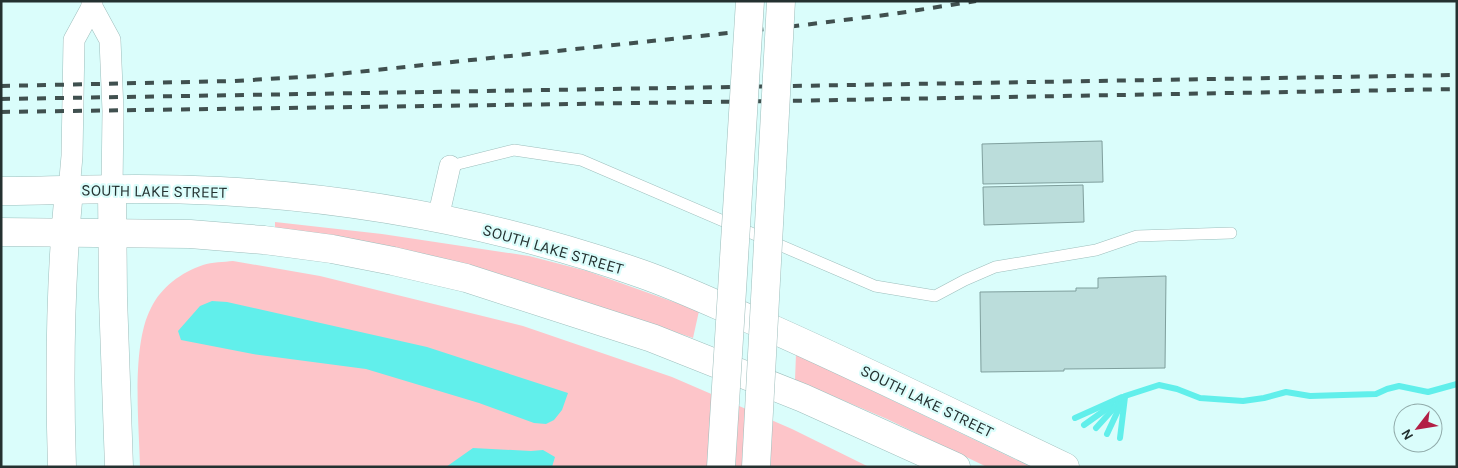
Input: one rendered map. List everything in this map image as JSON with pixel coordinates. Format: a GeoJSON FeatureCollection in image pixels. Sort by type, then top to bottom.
{"type":"FeatureCollection","features":[{"type":"Feature","properties":{"kind":"main road"},"geometry":{"type":"LineString","coordinates":[[722,467],[750,1]]}},
{"type":"Feature","properties":{"kind":"main road"},"geometry":{"type":"LineString","coordinates":[[756,467],[781,1]]}},
{"type":"Feature","properties":{"kind":"main road","name":"SOUTH LAKE STREET"},"geometry":{"type":"LineString","coordinates":[[1,191],[152,188],[286,195],[378,207],[438,218],[531,240],[605,262],[676,287],[817,349],[1065,467]]}},
{"type":"Feature","properties":{"kind":"main road"},"geometry":{"type":"LineString","coordinates":[[112,189],[113,297],[119,467]]}},
{"type":"Feature","properties":{"kind":"main road"},"geometry":{"type":"LineString","coordinates":[[62,467],[60,388],[65,233],[69,190]]}},
{"type":"Feature","properties":{"kind":"main road"},"geometry":{"type":"LineString","coordinates":[[1,232],[190,234],[264,240],[350,253],[466,278],[652,338],[803,398],[956,467]]}},
{"type":"Feature","properties":{"kind":"street"},"geometry":{"type":"LineString","coordinates":[[92,4],[110,40],[112,189]]}},
{"type":"Feature","properties":{"kind":"street"},"geometry":{"type":"LineString","coordinates":[[69,190],[72,156],[74,40],[92,4]]}},
{"type":"Feature","properties":{"kind":"street"},"geometry":{"type":"LineString","coordinates":[[438,218],[450,166]]}},
{"type":"Feature","properties":{"kind":"lane"},"geometry":{"type":"LineString","coordinates":[[450,166],[514,150],[581,160],[875,286],[935,296],[994,267],[1096,250],[1137,236],[1231,233]]}},
{"type":"Feature","properties":{"kind":"shaded area"},"geometry":{"type":"Polygon","coordinates":[[[275,222],[382,234],[529,256],[587,271],[699,311],[693,338],[538,286],[458,263],[275,229],[275,222]]]}},
{"type":"Feature","properties":{"kind":"shaded area"},"geometry":{"type":"Polygon","coordinates":[[[233,261],[320,276],[523,326],[672,377],[792,429],[869,467],[140,467],[138,363],[145,324],[151,308],[160,293],[180,276],[207,264],[233,261]]]}},
{"type":"Feature","properties":{"kind":"shaded area"},"geometry":{"type":"Polygon","coordinates":[[[796,354],[1031,467],[987,467],[887,419],[795,380],[796,354]]]}},
{"type":"Feature","properties":{"kind":"water"},"geometry":{"type":"Polygon","coordinates":[[[212,301],[227,302],[427,347],[568,393],[562,410],[554,420],[546,424],[534,423],[479,403],[366,369],[253,354],[181,340],[178,331],[200,306],[212,301]]]}},
{"type":"Feature","properties":{"kind":"water"},"geometry":{"type":"Polygon","coordinates":[[[473,448],[543,450],[555,457],[552,467],[446,467],[473,448]]]}},
{"type":"Feature","properties":{"kind":"building"},"geometry":{"type":"Polygon","coordinates":[[[1102,141],[1103,182],[983,184],[982,144],[1102,141]]]}},
{"type":"Feature","properties":{"kind":"building"},"geometry":{"type":"Polygon","coordinates":[[[1083,185],[1084,222],[984,225],[983,187],[1083,185]]]}},
{"type":"Feature","properties":{"kind":"building"},"geometry":{"type":"Polygon","coordinates":[[[1166,276],[1165,368],[981,372],[980,292],[1076,291],[1076,288],[1098,288],[1098,278],[1166,276]]]}},
{"type":"Feature","properties":{"kind":"waterway"},"geometry":{"type":"LineString","coordinates":[[1096,428],[1125,396],[1159,385],[1177,389],[1200,398],[1243,401],[1286,392],[1310,396],[1376,394],[1399,386],[1428,392],[1457,384]]}},
{"type":"Feature","properties":{"kind":"waterway"},"geometry":{"type":"LineString","coordinates":[[1075,418],[1122,397]]}},
{"type":"Feature","properties":{"kind":"waterway"},"geometry":{"type":"LineString","coordinates":[[1120,438],[1125,397]]}},
{"type":"Feature","properties":{"kind":"waterway"},"geometry":{"type":"LineString","coordinates":[[1107,434],[1121,404]]}},
{"type":"Feature","properties":{"kind":"waterway"},"geometry":{"type":"LineString","coordinates":[[1084,425],[1112,405]]}},
{"type":"Feature","properties":{"kind":"railway"},"geometry":{"type":"LineString","coordinates":[[1,86],[234,81],[319,76],[795,26],[893,14],[976,1]]}},
{"type":"Feature","properties":{"kind":"railway"},"geometry":{"type":"LineString","coordinates":[[1,99],[1457,75]]}},
{"type":"Feature","properties":{"kind":"railway"},"geometry":{"type":"LineString","coordinates":[[1,112],[1457,89]]}}]}
